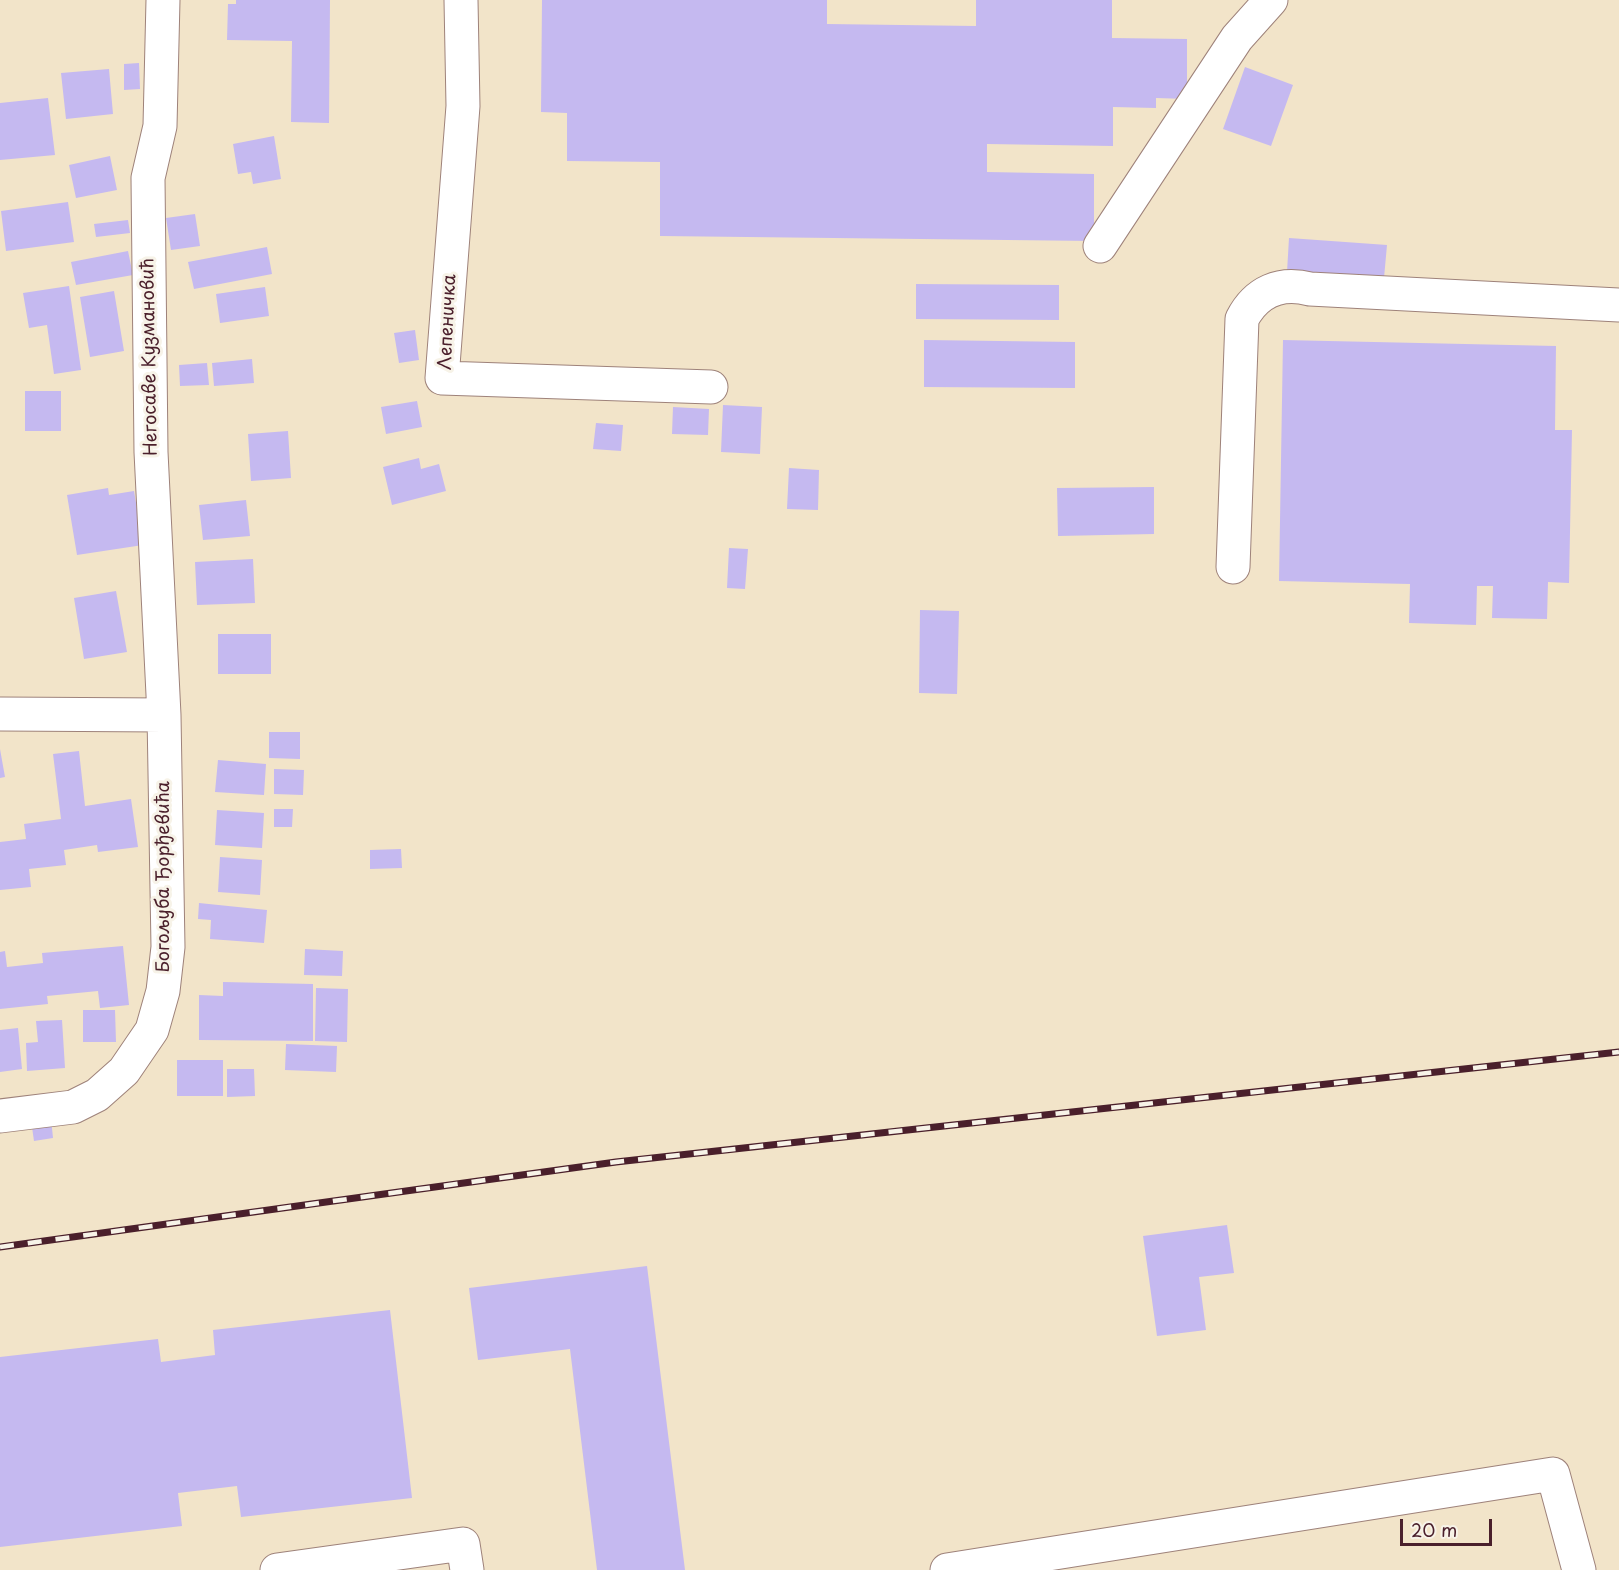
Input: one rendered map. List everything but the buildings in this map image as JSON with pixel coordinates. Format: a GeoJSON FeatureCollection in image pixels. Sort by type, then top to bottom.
{"type":"FeatureCollection","features":[{"type":"Feature","properties":{"kind":"street","name":"Негосаве Кузмановић"},"geometry":{"type":"LineString","coordinates":[[163,0],[160,126],[152,154],[148,190],[151,452],[164,715]]}},
{"type":"Feature","properties":{"kind":"street","name":"Лепеничка"},"geometry":{"type":"LineString","coordinates":[[461,0],[463,106],[442,378],[711,387]]}},
{"type":"Feature","properties":{"kind":"street"},"geometry":{"type":"LineString","coordinates":[[1100,246],[1237,38],[1271,0]]}},
{"type":"Feature","properties":{"kind":"street"},"geometry":{"type":"LineString","coordinates":[[1233,567],[1242,320],[1247,309],[1262,294],[1273,289],[1298,286],[1321,290],[1619,305]]}},
{"type":"Feature","properties":{"kind":"street"},"geometry":{"type":"LineString","coordinates":[[0,714],[164,715]]}},
{"type":"Feature","properties":{"kind":"street","name":"Богољуба Ђорђевића"},"geometry":{"type":"LineString","coordinates":[[0,1116],[73,1107],[97,1095],[124,1071],[152,1030],[164,991],[168,947],[164,715]]}},
{"type":"Feature","properties":{"kind":"street"},"geometry":{"type":"LineString","coordinates":[[947,1570],[1553,1474],[1579,1570]]}},
{"type":"Feature","properties":{"kind":"street"},"geometry":{"type":"LineString","coordinates":[[278,1570],[463,1544],[467,1570]]}},
{"type":"Feature","properties":{"kind":"railway"},"geometry":{"type":"LineString","coordinates":[[0,1247],[616,1162],[1619,1052]]}}]}
